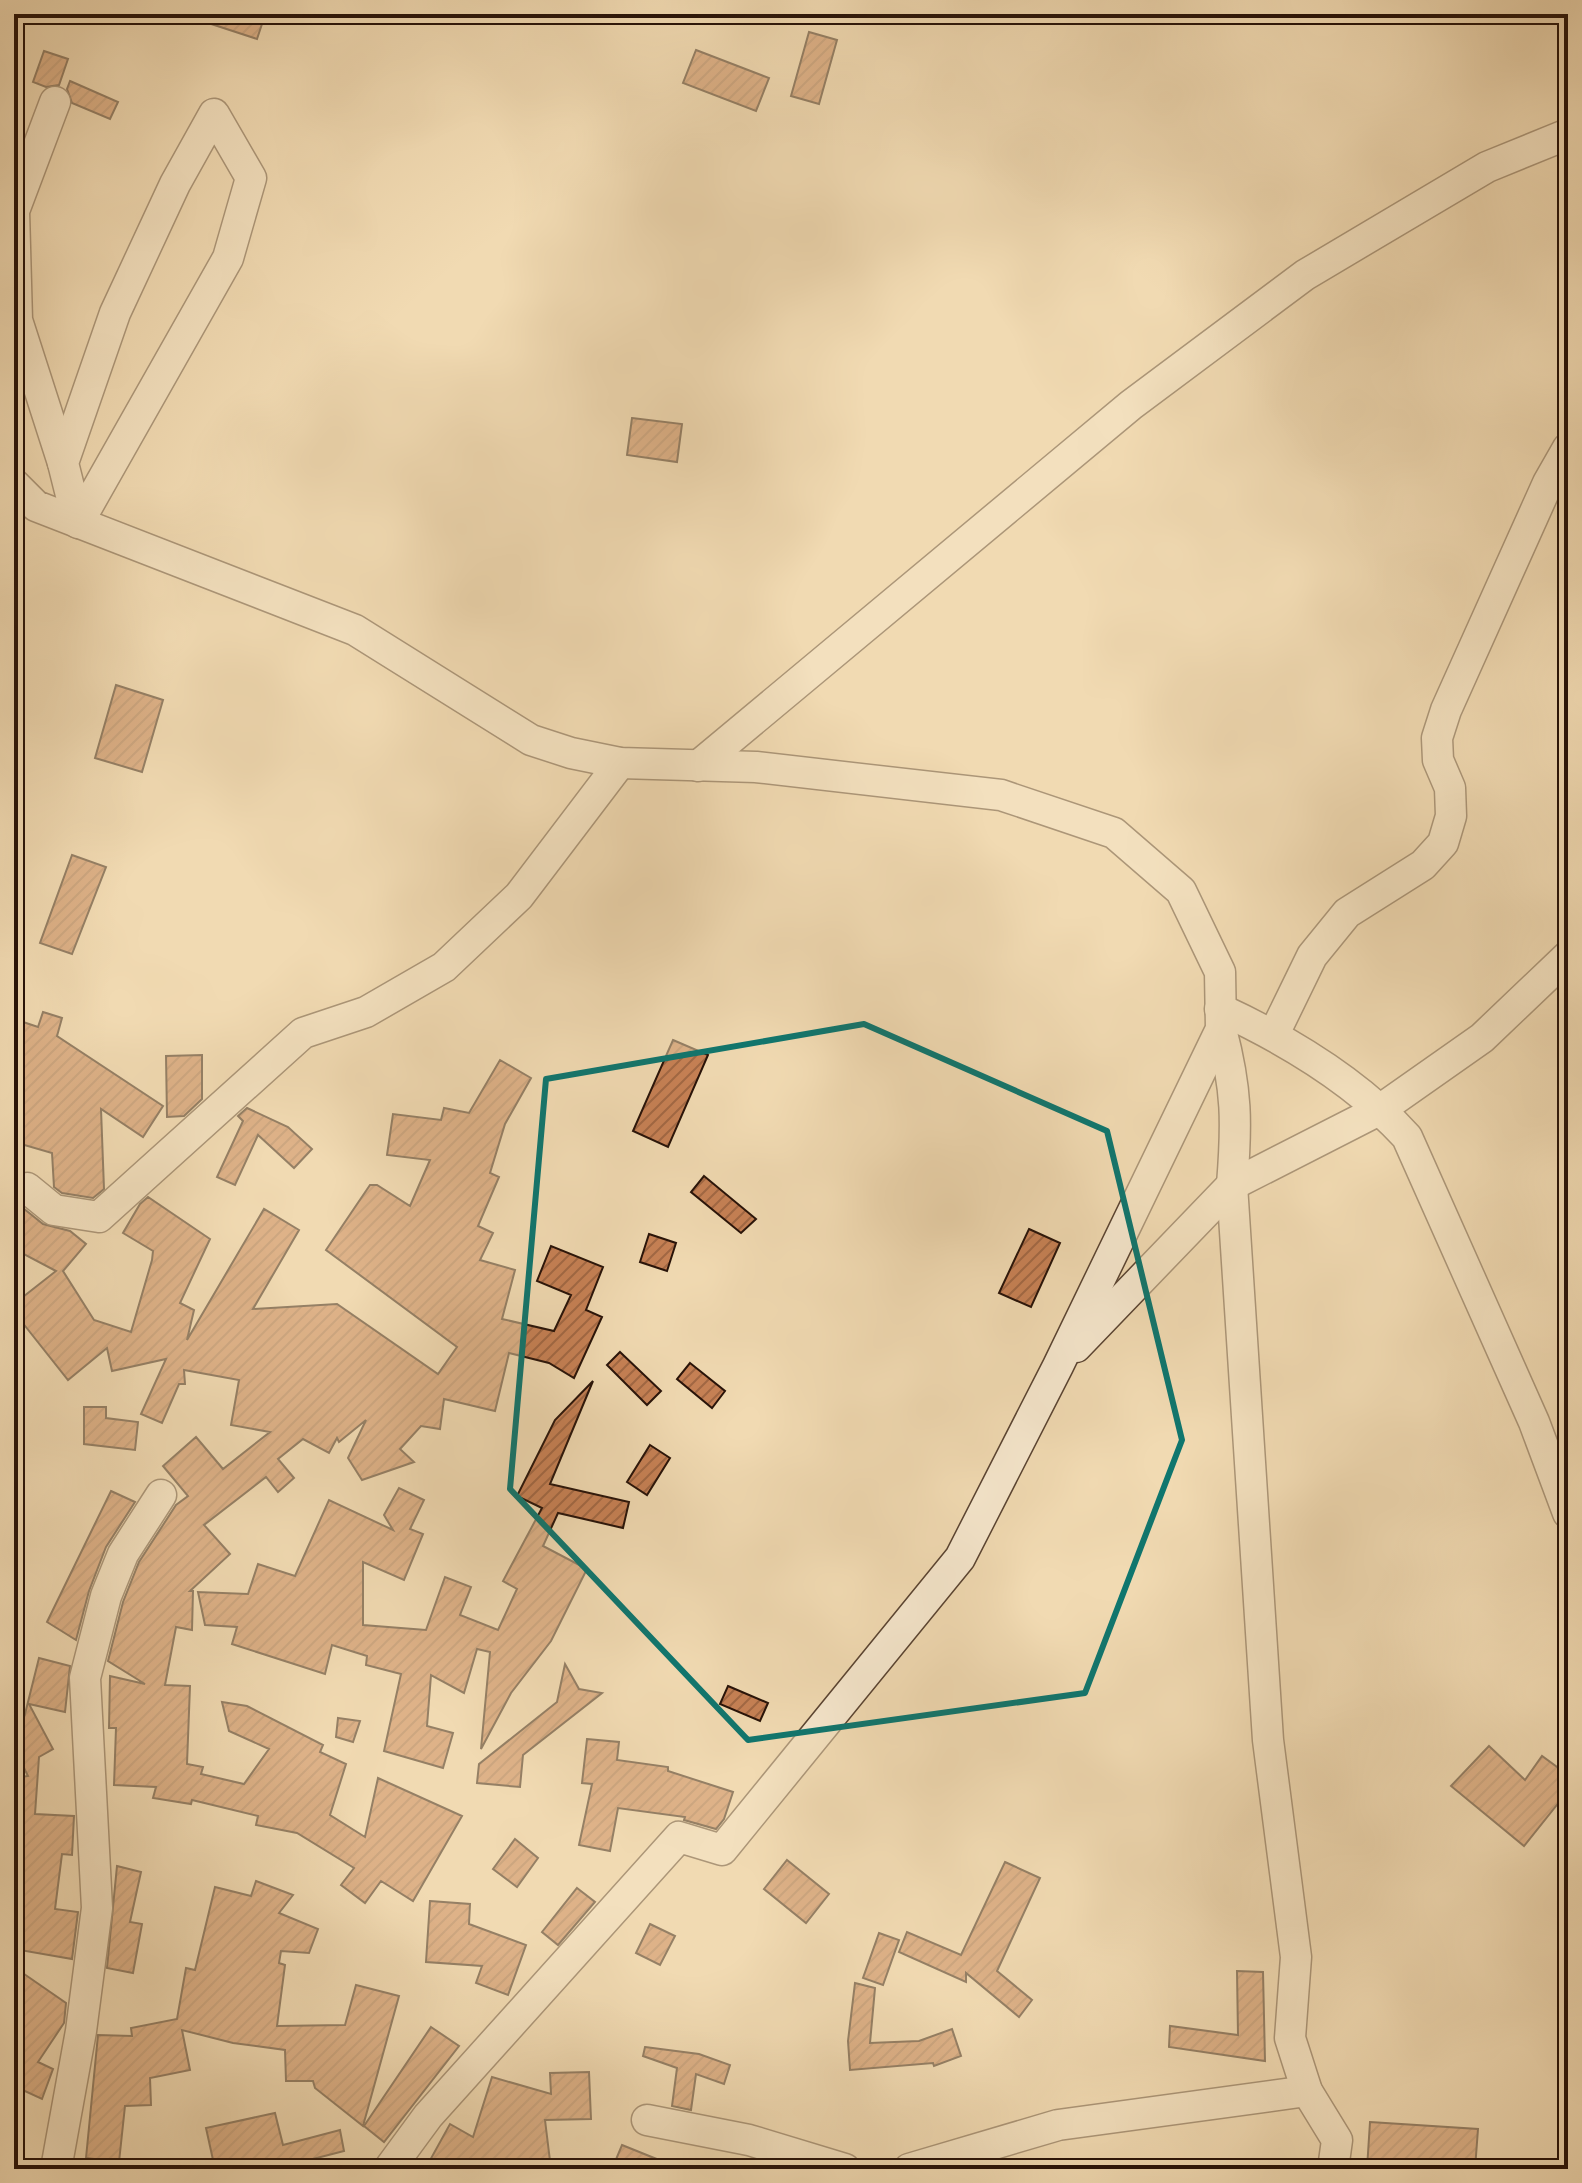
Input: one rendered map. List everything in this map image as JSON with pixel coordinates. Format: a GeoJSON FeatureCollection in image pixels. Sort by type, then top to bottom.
{"type":"FeatureCollection","features":[{"type":"Feature","properties":{"kind":"street"},"geometry":{"type":"LineString","coordinates":[[55,102],[14,211],[17,320],[63,463],[78,523]]}},
{"type":"Feature","properties":{"kind":"street"},"geometry":{"type":"LineString","coordinates":[[63,463],[115,313],[175,184],[214,114],[251,178],[228,258],[155,393],[78,523]]}},
{"type":"Feature","properties":{"kind":"street"},"geometry":{"type":"LineString","coordinates":[[698,766],[1131,405],[1305,275],[1388,222],[1487,167],[1568,134]]}},
{"type":"Feature","properties":{"kind":"street"},"geometry":{"type":"LineString","coordinates":[[1274,1034],[1312,956],[1347,913],[1423,865],[1443,843],[1451,816],[1450,788],[1438,760],[1437,738],[1446,710],[1548,483],[1568,448]]}},
{"type":"Feature","properties":{"kind":"street"},"geometry":{"type":"LineString","coordinates":[[14,484],[36,506],[355,630],[531,740],[571,753],[620,763],[756,767],[1001,795],[1114,833],[1181,891],[1220,972],[1220,1019],[1235,1081],[1238,1117],[1232,1185],[1268,1740],[1296,1957],[1290,2038],[1307,2091],[1337,2140],[1333,2169]]}},
{"type":"Feature","properties":{"kind":"street"},"geometry":{"type":"LineString","coordinates":[[14,1192],[27,1188],[54,1210],[99,1217],[303,1033],[366,1012],[444,967],[519,896],[620,763]]}},
{"type":"Feature","properties":{"kind":"street"},"geometry":{"type":"LineString","coordinates":[[1058,1366],[1232,1185],[1381,1109],[1482,1038],[1568,956]]}},
{"type":"Feature","properties":{"kind":"street"},"geometry":{"type":"LineString","coordinates":[[1220,1019],[1274,1034],[1381,1109],[1407,1137],[1534,1422],[1568,1513]]}},
{"type":"Feature","properties":{"kind":"street"},"geometry":{"type":"LineString","coordinates":[[389,2169],[428,2116],[679,1837],[722,1850],[960,1558],[1058,1366],[1220,1019]]}},
{"type":"Feature","properties":{"kind":"street"},"geometry":{"type":"LineString","coordinates":[[56,2169],[81,2031],[97,1908],[85,1678],[106,1596],[118,1568],[161,1495]]}},
{"type":"Feature","properties":{"kind":"street"},"geometry":{"type":"LineString","coordinates":[[909,2169],[1058,2125],[1307,2091]]}},
{"type":"Feature","properties":{"kind":"street"},"geometry":{"type":"LineString","coordinates":[[647,2120],[749,2140],[845,2169]]}},
{"type":"Feature","properties":{"kind":"highlighted area"},"geometry":{"type":"Polygon","coordinates":[[[864,1024],[1107,1131],[1182,1440],[1085,1693],[748,1740],[510,1489],[546,1079],[864,1024]]]}},
{"type":"Feature","properties":{"kind":"building"},"geometry":{"type":"Polygon","coordinates":[[[194,14],[242,14],[263,21],[257,39],[193,18],[194,14]]]}},
{"type":"Feature","properties":{"kind":"building"},"geometry":{"type":"Polygon","coordinates":[[[809,32],[837,40],[819,104],[791,96],[809,32]]]}},
{"type":"Feature","properties":{"kind":"building"},"geometry":{"type":"Polygon","coordinates":[[[696,50],[769,78],[756,111],[683,83],[696,50]]]}},
{"type":"Feature","properties":{"kind":"building"},"geometry":{"type":"Polygon","coordinates":[[[44,51],[68,59],[59,85],[46,87],[33,82],[44,51]]]}},
{"type":"Feature","properties":{"kind":"building"},"geometry":{"type":"Polygon","coordinates":[[[70,81],[118,102],[110,119],[72,103],[67,89],[70,81]]]}},
{"type":"Feature","properties":{"kind":"building"},"geometry":{"type":"Polygon","coordinates":[[[632,418],[682,424],[677,462],[627,455],[632,418]]]}},
{"type":"Feature","properties":{"kind":"building"},"geometry":{"type":"Polygon","coordinates":[[[116,685],[163,700],[142,772],[95,758],[116,685]]]}},
{"type":"Feature","properties":{"kind":"building"},"geometry":{"type":"Polygon","coordinates":[[[72,855],[106,867],[72,954],[40,943],[72,855]]]}},
{"type":"Feature","properties":{"kind":"building"},"geometry":{"type":"Polygon","coordinates":[[[43,1012],[62,1018],[57,1036],[163,1106],[143,1137],[101,1109],[104,1189],[93,1198],[62,1193],[54,1187],[52,1153],[14,1142],[14,1019],[38,1027],[43,1012]]]}},
{"type":"Feature","properties":{"kind":"building"},"geometry":{"type":"Polygon","coordinates":[[[673,1040],[708,1055],[668,1147],[633,1131],[673,1040]]]}},
{"type":"Feature","properties":{"kind":"building"},"geometry":{"type":"Polygon","coordinates":[[[202,1055],[202,1099],[184,1116],[167,1117],[166,1056],[202,1055]]]}},
{"type":"Feature","properties":{"kind":"building"},"geometry":{"type":"Polygon","coordinates":[[[500,1060],[531,1078],[505,1124],[490,1173],[499,1177],[478,1226],[493,1233],[480,1260],[515,1270],[502,1319],[554,1331],[571,1295],[537,1281],[551,1246],[603,1267],[586,1310],[602,1317],[574,1378],[549,1363],[509,1353],[495,1411],[444,1399],[440,1429],[421,1426],[400,1449],[414,1462],[362,1480],[348,1458],[366,1420],[339,1442],[337,1438],[329,1453],[303,1439],[278,1459],[294,1478],[278,1492],[266,1477],[204,1525],[230,1554],[190,1591],[193,1591],[192,1630],[176,1627],[165,1685],[190,1686],[187,1764],[203,1767],[201,1774],[244,1784],[269,1749],[229,1731],[222,1702],[247,1706],[323,1745],[320,1752],[346,1764],[330,1815],[365,1837],[378,1778],[462,1816],[413,1901],[381,1881],[365,1903],[341,1885],[354,1868],[297,1833],[256,1825],[258,1816],[192,1800],[191,1804],[153,1798],[156,1787],[114,1785],[116,1728],[109,1728],[110,1676],[145,1684],[108,1661],[123,1602],[139,1562],[176,1505],[188,1496],[163,1466],[196,1437],[223,1469],[270,1432],[231,1425],[239,1380],[184,1370],[185,1384],[179,1384],[162,1423],[141,1414],[166,1359],[112,1371],[107,1348],[68,1380],[14,1312],[14,1304],[56,1271],[14,1249],[14,1210],[23,1208],[43,1224],[70,1231],[86,1244],[63,1271],[94,1320],[131,1332],[153,1251],[123,1233],[140,1204],[148,1197],[210,1239],[180,1303],[194,1310],[187,1340],[264,1209],[299,1230],[253,1309],[337,1304],[438,1374],[457,1347],[326,1250],[370,1185],[377,1185],[410,1206],[430,1160],[387,1155],[393,1114],[441,1120],[444,1108],[469,1113],[500,1060]]]}},
{"type":"Feature","properties":{"kind":"building"},"geometry":{"type":"Polygon","coordinates":[[[247,1108],[288,1127],[312,1149],[294,1168],[258,1135],[235,1185],[217,1177],[243,1121],[238,1116],[247,1108]]]}},
{"type":"Feature","properties":{"kind":"building"},"geometry":{"type":"Polygon","coordinates":[[[704,1176],[756,1219],[741,1233],[691,1192],[704,1176]]]}},
{"type":"Feature","properties":{"kind":"building"},"geometry":{"type":"Polygon","coordinates":[[[1029,1229],[1060,1243],[1031,1307],[999,1293],[1029,1229]]]}},
{"type":"Feature","properties":{"kind":"building"},"geometry":{"type":"Polygon","coordinates":[[[649,1234],[676,1243],[667,1271],[640,1262],[649,1234]]]}},
{"type":"Feature","properties":{"kind":"building"},"geometry":{"type":"Polygon","coordinates":[[[620,1352],[661,1391],[647,1405],[607,1365],[620,1352]]]}},
{"type":"Feature","properties":{"kind":"building"},"geometry":{"type":"Polygon","coordinates":[[[690,1363],[725,1391],[712,1408],[677,1379],[690,1363]]]}},
{"type":"Feature","properties":{"kind":"building"},"geometry":{"type":"Polygon","coordinates":[[[593,1381],[550,1484],[629,1502],[623,1528],[558,1513],[543,1546],[587,1569],[551,1641],[511,1693],[481,1749],[490,1652],[477,1649],[464,1693],[431,1675],[427,1726],[453,1733],[443,1768],[384,1751],[401,1674],[366,1665],[367,1656],[332,1645],[325,1674],[232,1644],[237,1627],[205,1625],[198,1592],[248,1594],[258,1564],[295,1576],[329,1500],[393,1530],[384,1515],[399,1488],[424,1500],[410,1529],[423,1534],[404,1580],[363,1562],[363,1625],[426,1630],[445,1577],[471,1587],[460,1615],[498,1630],[517,1589],[503,1581],[542,1508],[517,1496],[555,1420],[593,1381]]]}},
{"type":"Feature","properties":{"kind":"building"},"geometry":{"type":"Polygon","coordinates":[[[84,1407],[106,1407],[106,1418],[138,1422],[135,1450],[84,1444],[84,1407]]]}},
{"type":"Feature","properties":{"kind":"building"},"geometry":{"type":"Polygon","coordinates":[[[650,1445],[670,1458],[647,1495],[627,1482],[650,1445]]]}},
{"type":"Feature","properties":{"kind":"building"},"geometry":{"type":"Polygon","coordinates":[[[111,1491],[135,1502],[106,1547],[89,1591],[76,1640],[47,1622],[111,1491]]]}},
{"type":"Feature","properties":{"kind":"building"},"geometry":{"type":"Polygon","coordinates":[[[39,1658],[70,1666],[65,1712],[29,1704],[53,1749],[39,1757],[35,1814],[74,1816],[72,1855],[62,1854],[55,1909],[78,1912],[72,1959],[14,1949],[14,1778],[28,1776],[14,1748],[14,1693],[25,1714],[39,1658]]]}},
{"type":"Feature","properties":{"kind":"building"},"geometry":{"type":"Polygon","coordinates":[[[565,1664],[579,1689],[602,1693],[523,1755],[520,1787],[477,1783],[479,1764],[557,1702],[565,1664]]]}},
{"type":"Feature","properties":{"kind":"building"},"geometry":{"type":"Polygon","coordinates":[[[728,1686],[768,1703],[760,1721],[720,1704],[728,1686]]]}},
{"type":"Feature","properties":{"kind":"building"},"geometry":{"type":"Polygon","coordinates":[[[338,1718],[360,1721],[353,1742],[336,1737],[338,1718]]]}},
{"type":"Feature","properties":{"kind":"building"},"geometry":{"type":"Polygon","coordinates":[[[587,1739],[619,1742],[617,1760],[668,1767],[668,1771],[733,1792],[724,1819],[716,1829],[684,1820],[685,1817],[618,1808],[610,1851],[579,1845],[592,1784],[582,1783],[587,1739]]]}},
{"type":"Feature","properties":{"kind":"building"},"geometry":{"type":"Polygon","coordinates":[[[1489,1746],[1525,1780],[1542,1756],[1568,1775],[1568,1791],[1524,1846],[1451,1786],[1489,1746]]]}},
{"type":"Feature","properties":{"kind":"building"},"geometry":{"type":"Polygon","coordinates":[[[515,1839],[538,1858],[517,1887],[493,1869],[515,1839]]]}},
{"type":"Feature","properties":{"kind":"building"},"geometry":{"type":"Polygon","coordinates":[[[787,1860],[829,1894],[806,1923],[764,1889],[787,1860]]]}},
{"type":"Feature","properties":{"kind":"building"},"geometry":{"type":"Polygon","coordinates":[[[1005,1862],[1040,1878],[997,1971],[1032,2000],[1019,2017],[966,1973],[966,1982],[899,1952],[907,1932],[961,1955],[1005,1862]]]}},
{"type":"Feature","properties":{"kind":"building"},"geometry":{"type":"Polygon","coordinates":[[[117,1866],[141,1872],[130,1922],[142,1924],[133,1973],[107,1968],[117,1866]]]}},
{"type":"Feature","properties":{"kind":"building"},"geometry":{"type":"Polygon","coordinates":[[[256,1881],[293,1895],[279,1913],[318,1929],[309,1953],[281,1951],[279,1963],[285,1965],[277,2026],[345,2025],[356,1985],[399,1996],[363,2126],[315,2088],[313,2081],[286,2081],[285,2050],[233,2043],[182,2030],[190,2070],[150,2078],[151,2105],[125,2106],[119,2162],[86,2158],[98,2035],[132,2036],[131,2028],[177,2019],[186,1968],[195,1970],[215,1887],[251,1896],[256,1881]]]}},
{"type":"Feature","properties":{"kind":"building"},"geometry":{"type":"Polygon","coordinates":[[[577,1888],[595,1902],[558,1945],[542,1932],[577,1888]]]}},
{"type":"Feature","properties":{"kind":"building"},"geometry":{"type":"Polygon","coordinates":[[[430,1901],[470,1904],[469,1924],[526,1945],[508,1995],[476,1983],[482,1966],[426,1962],[430,1901]]]}},
{"type":"Feature","properties":{"kind":"building"},"geometry":{"type":"Polygon","coordinates":[[[650,1924],[675,1936],[660,1965],[636,1953],[650,1924]]]}},
{"type":"Feature","properties":{"kind":"building"},"geometry":{"type":"Polygon","coordinates":[[[879,1933],[899,1940],[883,1985],[863,1978],[879,1933]]]}},
{"type":"Feature","properties":{"kind":"building"},"geometry":{"type":"Polygon","coordinates":[[[14,1967],[66,2003],[64,2023],[38,2062],[53,2069],[42,2099],[14,2086],[14,1967]]]}},
{"type":"Feature","properties":{"kind":"building"},"geometry":{"type":"Polygon","coordinates":[[[1237,1971],[1263,1972],[1265,2061],[1169,2047],[1170,2026],[1238,2035],[1237,1971]]]}},
{"type":"Feature","properties":{"kind":"building"},"geometry":{"type":"Polygon","coordinates":[[[855,1983],[875,1988],[870,2043],[919,2041],[952,2029],[961,2056],[934,2066],[933,2063],[850,2070],[848,2041],[855,1983]]]}},
{"type":"Feature","properties":{"kind":"building"},"geometry":{"type":"Polygon","coordinates":[[[431,2027],[459,2046],[384,2142],[364,2126],[431,2027]]]}},
{"type":"Feature","properties":{"kind":"building"},"geometry":{"type":"Polygon","coordinates":[[[645,2047],[699,2054],[730,2065],[724,2084],[696,2074],[691,2110],[672,2106],[677,2068],[643,2056],[645,2047]]]}},
{"type":"Feature","properties":{"kind":"building"},"geometry":{"type":"Polygon","coordinates":[[[589,2072],[591,2119],[545,2120],[551,2169],[442,2169],[429,2162],[450,2124],[473,2137],[492,2077],[551,2094],[550,2073],[589,2072]]]}},
{"type":"Feature","properties":{"kind":"building"},"geometry":{"type":"Polygon","coordinates":[[[275,2113],[283,2145],[340,2130],[344,2151],[274,2169],[215,2169],[206,2128],[275,2113]]]}},
{"type":"Feature","properties":{"kind":"building"},"geometry":{"type":"Polygon","coordinates":[[[1370,2122],[1478,2129],[1475,2169],[1367,2169],[1370,2122]]]}},
{"type":"Feature","properties":{"kind":"building"},"geometry":{"type":"Polygon","coordinates":[[[622,2145],[679,2168],[679,2169],[612,2169],[622,2145]]]}}]}
